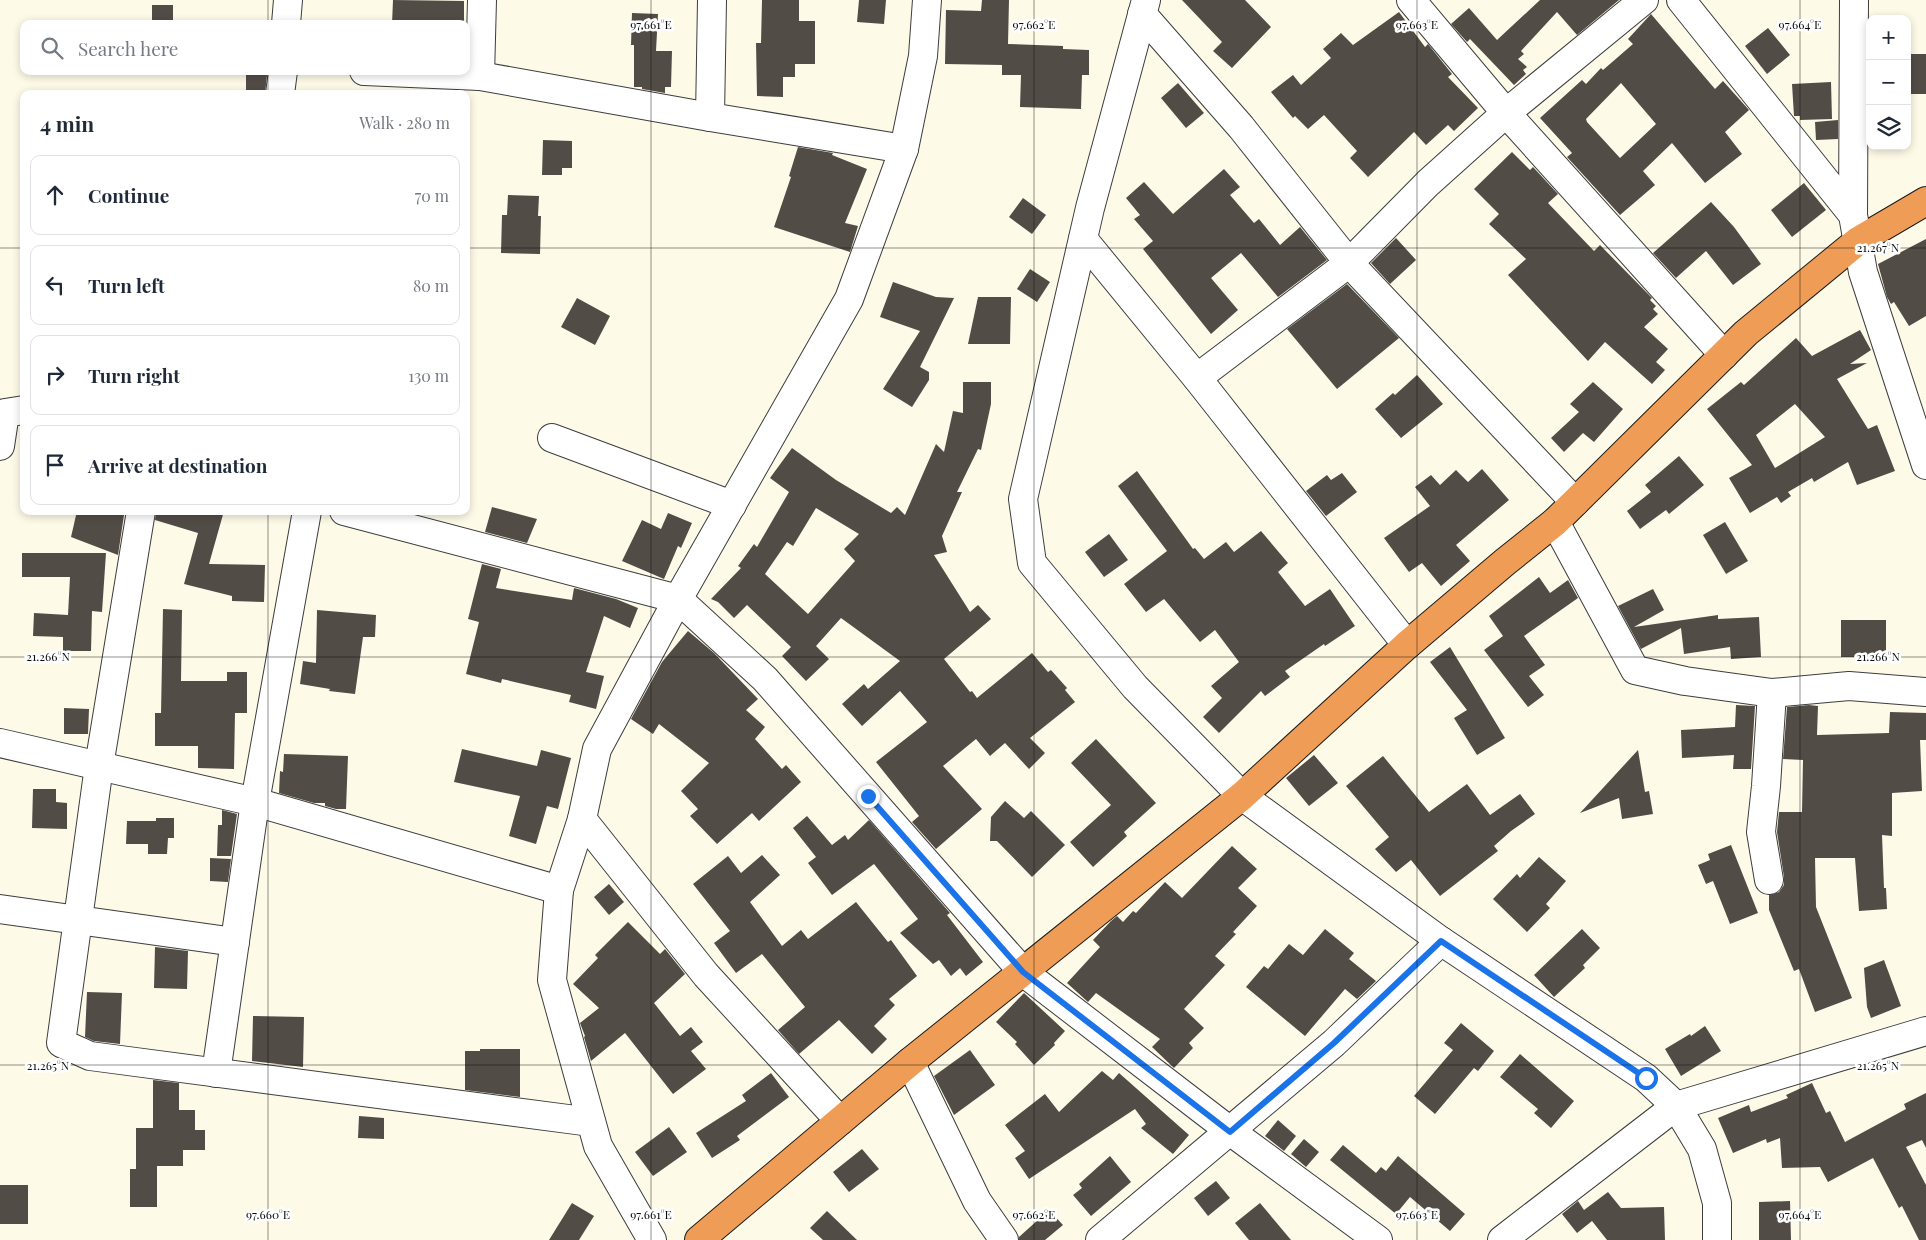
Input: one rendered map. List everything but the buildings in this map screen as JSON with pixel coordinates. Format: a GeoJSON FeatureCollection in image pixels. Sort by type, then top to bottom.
{"type":"FeatureCollection","features":[{"type":"Feature","properties":{"kind":"highway"},"geometry":{"type":"LineString","coordinates":[[699,1240],[910,1062],[1242,796],[1407,645],[1555,522],[1746,332],[1856,228],[1926,201]]}},
{"type":"Feature","properties":{"kind":"street"},"geometry":{"type":"LineString","coordinates":[[286,20],[288,0]]}},
{"type":"Feature","properties":{"kind":"street"},"geometry":{"type":"LineString","coordinates":[[480,76],[482,0]]}},
{"type":"Feature","properties":{"kind":"street"},"geometry":{"type":"LineString","coordinates":[[710,117],[712,0]]}},
{"type":"Feature","properties":{"kind":"street"},"geometry":{"type":"LineString","coordinates":[[652,1240],[598,1146],[552,980],[559,890],[582,819],[597,749],[678,599],[849,299],[904,149],[923,56],[927,0]]}},
{"type":"Feature","properties":{"kind":"street"},"geometry":{"type":"LineString","coordinates":[[1411,0],[1506,114],[1724,355]]}},
{"type":"Feature","properties":{"kind":"street"},"geometry":{"type":"LineString","coordinates":[[1197,378],[1349,263],[1428,183],[1506,114],[1644,0]]}},
{"type":"Feature","properties":{"kind":"street"},"geometry":{"type":"LineString","coordinates":[[1680,0],[1856,228]]}},
{"type":"Feature","properties":{"kind":"street"},"geometry":{"type":"LineString","coordinates":[[1854,0],[1856,228],[1863,272],[1926,465]]}},
{"type":"Feature","properties":{"kind":"street"},"geometry":{"type":"LineString","coordinates":[[1144,7],[1083,239],[1023,499],[1032,563],[1136,687],[1242,796],[1441,941],[1646,1078],[1676,1106],[1702,1149],[1717,1203],[1717,1240]]}},
{"type":"Feature","properties":{"kind":"street"},"geometry":{"type":"LineString","coordinates":[[1144,7],[1349,263],[1575,502]]}},
{"type":"Feature","properties":{"kind":"street"},"geometry":{"type":"LineString","coordinates":[[281,90],[282,75]]}},
{"type":"Feature","properties":{"kind":"street"},"geometry":{"type":"LineString","coordinates":[[457,75],[480,76],[904,149]]}},
{"type":"Feature","properties":{"kind":"street"},"geometry":{"type":"LineString","coordinates":[[1083,239],[1197,378],[1407,645]]}},
{"type":"Feature","properties":{"kind":"street"},"geometry":{"type":"LineString","coordinates":[[0,446],[5,413],[20,411]]}},
{"type":"Feature","properties":{"kind":"street"},"geometry":{"type":"LineString","coordinates":[[552,438],[732,505]]}},
{"type":"Feature","properties":{"kind":"street"},"geometry":{"type":"LineString","coordinates":[[140,515],[99,766],[61,1043],[90,1056],[591,1122]]}},
{"type":"Feature","properties":{"kind":"street"},"geometry":{"type":"LineString","coordinates":[[216,1073],[255,802],[306,515]]}},
{"type":"Feature","properties":{"kind":"street"},"geometry":{"type":"LineString","coordinates":[[359,515],[678,599],[765,680],[1023,972],[1230,1132],[1378,1240]]}},
{"type":"Feature","properties":{"kind":"street"},"geometry":{"type":"LineString","coordinates":[[1555,522],[1635,670],[1685,681],[1772,693],[1849,686],[1926,692]]}},
{"type":"Feature","properties":{"kind":"street"},"geometry":{"type":"LineString","coordinates":[[1769,880],[1761,832],[1772,693]]}},
{"type":"Feature","properties":{"kind":"street"},"geometry":{"type":"LineString","coordinates":[[0,743],[255,802],[559,890]]}},
{"type":"Feature","properties":{"kind":"street"},"geometry":{"type":"LineString","coordinates":[[582,819],[706,974],[840,1121]]}},
{"type":"Feature","properties":{"kind":"street"},"geometry":{"type":"LineString","coordinates":[[0,909],[235,942]]}},
{"type":"Feature","properties":{"kind":"street"},"geometry":{"type":"LineString","coordinates":[[1100,1240],[1334,1043],[1441,941]]}},
{"type":"Feature","properties":{"kind":"street"},"geometry":{"type":"LineString","coordinates":[[1502,1240],[1676,1106],[1926,1031]]}},
{"type":"Feature","properties":{"kind":"street"},"geometry":{"type":"LineString","coordinates":[[910,1062],[977,1201],[1004,1240]]}},
{"type":"Feature","properties":{"kind":"route"},"geometry":{"type":"LineString","coordinates":[[868,796],[1023,972],[1230,1132],[1334,1043],[1441,941],[1646,1078]]}}]}
